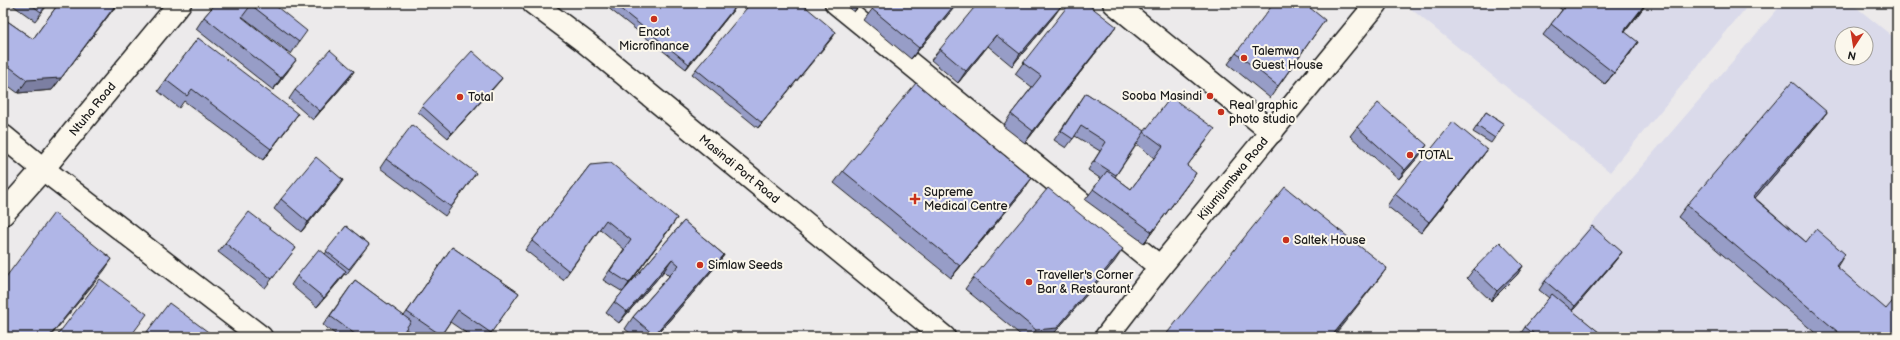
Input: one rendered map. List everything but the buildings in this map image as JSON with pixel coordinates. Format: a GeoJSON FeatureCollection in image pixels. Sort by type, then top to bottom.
{"type":"FeatureCollection","features":[{"type":"Feature","properties":{"kind":"street","name":"Ntuha Road"},"geometry":{"type":"LineString","coordinates":[[3,214],[43,169],[180,3]]}},
{"type":"Feature","properties":{"kind":"street","name":"Masindi Port Road"},"geometry":{"type":"LineString","coordinates":[[532,3],[591,47],[944,337]]}},
{"type":"Feature","properties":{"kind":"street"},"geometry":{"type":"LineString","coordinates":[[836,3],[1160,267]]}},
{"type":"Feature","properties":{"kind":"street"},"geometry":{"type":"LineString","coordinates":[[1114,3],[1272,132]]}},
{"type":"Feature","properties":{"kind":"street","name":"Kijumjumbwa Road"},"geometry":{"type":"LineString","coordinates":[[1106,337],[1160,267],[1377,3]]}},
{"type":"Feature","properties":{"kind":"street"},"geometry":{"type":"LineString","coordinates":[[3,136],[43,169],[261,337]]}},
{"type":"Feature","properties":{"kind":"shaded area"},"geometry":{"type":"Polygon","coordinates":[[[1750,3],[1610,172],[1405,4],[1750,3]]]}},
{"type":"Feature","properties":{"kind":"shaded area"},"geometry":{"type":"Polygon","coordinates":[[[1783,3],[1851,3],[1897,40],[1897,337],[1607,337],[1539,285],[1783,3]]]}},
{"type":"Feature","properties":{"kind":"place","name":"Encot Microfinance"},"geometry":{"type":"Point","coordinates":[654,19]}},
{"type":"Feature","properties":{"kind":"place","name":"Talemwa Guest House"},"geometry":{"type":"Point","coordinates":[1244,58]}},
{"type":"Feature","properties":{"kind":"place","name":"Sooba Masindi"},"geometry":{"type":"Point","coordinates":[1210,96]}},
{"type":"Feature","properties":{"kind":"place","name":"Total"},"geometry":{"type":"Point","coordinates":[460,97]}},
{"type":"Feature","properties":{"kind":"place","name":"Real graphic photo studio"},"geometry":{"type":"Point","coordinates":[1221,112]}},
{"type":"Feature","properties":{"kind":"place","name":"TOTAL"},"geometry":{"type":"Point","coordinates":[1410,155]}},
{"type":"Feature","properties":{"kind":"place","name":"Supreme Medical Centre"},"geometry":{"type":"Point","coordinates":[915,199]}},
{"type":"Feature","properties":{"kind":"place","name":"Saltek House"},"geometry":{"type":"Point","coordinates":[1286,240]}},
{"type":"Feature","properties":{"kind":"place","name":"Simlaw Seeds"},"geometry":{"type":"Point","coordinates":[700,265]}},
{"type":"Feature","properties":{"kind":"place","name":"Traveller's Corner Bar & Restaurant"},"geometry":{"type":"Point","coordinates":[1029,282]}}]}
